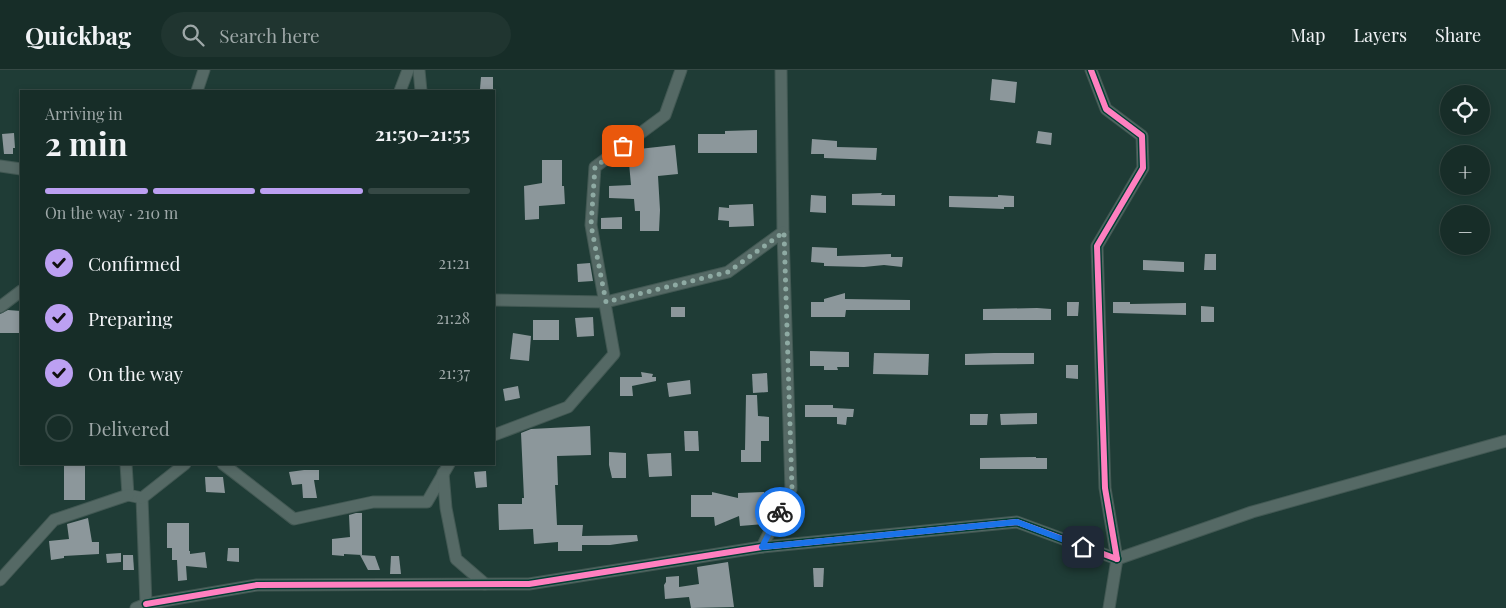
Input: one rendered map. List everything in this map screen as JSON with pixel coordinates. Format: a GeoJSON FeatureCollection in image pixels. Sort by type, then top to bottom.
{"type":"FeatureCollection","features":[{"type":"Feature","properties":{"kind":"street"},"geometry":{"type":"LineString","coordinates":[[197,90],[204,70]]}},
{"type":"Feature","properties":{"kind":"street"},"geometry":{"type":"LineString","coordinates":[[400,90],[408,70]]}},
{"type":"Feature","properties":{"kind":"street"},"geometry":{"type":"LineString","coordinates":[[419,70],[421,90]]}},
{"type":"Feature","properties":{"kind":"street"},"geometry":{"type":"LineString","coordinates":[[495,435],[568,407],[614,354],[591,225],[595,167],[665,115],[681,70]]}},
{"type":"Feature","properties":{"kind":"street"},"geometry":{"type":"LineString","coordinates":[[762,547],[792,489],[780,70]]}},
{"type":"Feature","properties":{"kind":"street"},"geometry":{"type":"LineString","coordinates":[[1091,70],[1106,109],[1142,136],[1143,168],[1097,246],[1104,488],[1117,559],[1109,608]]}},
{"type":"Feature","properties":{"kind":"street"},"geometry":{"type":"LineString","coordinates":[[0,166],[20,169]]}},
{"type":"Feature","properties":{"kind":"street"},"geometry":{"type":"LineString","coordinates":[[495,300],[606,302],[728,272],[784,232]]}},
{"type":"Feature","properties":{"kind":"street"},"geometry":{"type":"LineString","coordinates":[[4,304],[20,292]]}},
{"type":"Feature","properties":{"kind":"street"},"geometry":{"type":"LineString","coordinates":[[4,304],[20,304]]}},
{"type":"Feature","properties":{"kind":"street"},"geometry":{"type":"LineString","coordinates":[[142,498],[141,606],[257,585],[529,584],[762,547],[1017,522],[1117,559],[1252,512],[1506,441]]}},
{"type":"Feature","properties":{"kind":"street"},"geometry":{"type":"LineString","coordinates":[[126,465],[128,495]]}},
{"type":"Feature","properties":{"kind":"street"},"geometry":{"type":"LineString","coordinates":[[142,498],[184,465]]}},
{"type":"Feature","properties":{"kind":"street"},"geometry":{"type":"LineString","coordinates":[[224,465],[294,519],[373,502],[427,502],[445,467]]}},
{"type":"Feature","properties":{"kind":"street"},"geometry":{"type":"LineString","coordinates":[[445,467],[446,508],[456,559],[485,584]]}},
{"type":"Feature","properties":{"kind":"street"},"geometry":{"type":"LineString","coordinates":[[0,580],[54,520],[128,495],[142,498]]}},
{"type":"Feature","properties":{"kind":"building"},"geometry":{"type":"Polygon","coordinates":[[[481,77],[493,77],[493,90],[480,89],[481,77]]]}},
{"type":"Feature","properties":{"kind":"building"},"geometry":{"type":"Polygon","coordinates":[[[992,79],[1017,82],[1015,103],[990,100],[992,79]]]}},
{"type":"Feature","properties":{"kind":"building"},"geometry":{"type":"Polygon","coordinates":[[[757,130],[757,153],[698,153],[698,134],[725,134],[725,131],[757,130]]]}},
{"type":"Feature","properties":{"kind":"building"},"geometry":{"type":"Polygon","coordinates":[[[1038,131],[1052,133],[1051,145],[1036,143],[1038,131]]]}},
{"type":"Feature","properties":{"kind":"building"},"geometry":{"type":"Polygon","coordinates":[[[14,133],[15,148],[13,148],[13,154],[4,154],[2,134],[14,133]]]}},
{"type":"Feature","properties":{"kind":"building"},"geometry":{"type":"Polygon","coordinates":[[[812,139],[837,141],[837,147],[877,148],[876,160],[824,158],[824,154],[811,154],[812,139]]]}},
{"type":"Feature","properties":{"kind":"building"},"geometry":{"type":"Polygon","coordinates":[[[675,145],[678,174],[658,176],[659,231],[640,231],[640,211],[635,211],[634,199],[609,198],[609,186],[631,185],[628,152],[630,150],[675,145]]]}},
{"type":"Feature","properties":{"kind":"building"},"geometry":{"type":"Polygon","coordinates":[[[542,160],[562,160],[562,186],[564,186],[565,204],[539,206],[539,219],[525,220],[524,186],[542,183],[542,160]]]}},
{"type":"Feature","properties":{"kind":"building"},"geometry":{"type":"Polygon","coordinates":[[[882,193],[881,195],[895,195],[895,206],[852,205],[852,194],[882,193]]]}},
{"type":"Feature","properties":{"kind":"building"},"geometry":{"type":"Polygon","coordinates":[[[811,195],[826,196],[826,213],[810,212],[811,195]]]}},
{"type":"Feature","properties":{"kind":"building"},"geometry":{"type":"Polygon","coordinates":[[[998,195],[1014,196],[1014,207],[1004,207],[1004,209],[949,207],[949,196],[998,197],[998,195]]]}},
{"type":"Feature","properties":{"kind":"building"},"geometry":{"type":"Polygon","coordinates":[[[753,204],[754,226],[729,227],[729,221],[718,220],[719,207],[729,208],[729,205],[753,204]]]}},
{"type":"Feature","properties":{"kind":"building"},"geometry":{"type":"Polygon","coordinates":[[[622,217],[622,229],[601,229],[601,218],[622,217]]]}},
{"type":"Feature","properties":{"kind":"building"},"geometry":{"type":"Polygon","coordinates":[[[812,247],[837,248],[837,256],[891,254],[891,257],[903,257],[902,267],[884,265],[864,267],[824,266],[824,263],[811,262],[812,247]]]}},
{"type":"Feature","properties":{"kind":"building"},"geometry":{"type":"Polygon","coordinates":[[[1205,254],[1216,254],[1216,270],[1204,270],[1205,254]]]}},
{"type":"Feature","properties":{"kind":"building"},"geometry":{"type":"Polygon","coordinates":[[[1143,260],[1184,262],[1184,272],[1143,270],[1143,260]]]}},
{"type":"Feature","properties":{"kind":"building"},"geometry":{"type":"Polygon","coordinates":[[[590,263],[593,281],[578,282],[577,264],[590,263]]]}},
{"type":"Feature","properties":{"kind":"building"},"geometry":{"type":"Polygon","coordinates":[[[845,293],[845,299],[910,300],[910,310],[846,310],[845,317],[811,317],[811,302],[824,302],[824,299],[845,293]]]}},
{"type":"Feature","properties":{"kind":"building"},"geometry":{"type":"Polygon","coordinates":[[[1067,302],[1079,302],[1078,316],[1067,316],[1067,302]]]}},
{"type":"Feature","properties":{"kind":"building"},"geometry":{"type":"Polygon","coordinates":[[[1113,302],[1130,302],[1130,304],[1186,303],[1186,315],[1113,313],[1113,302]]]}},
{"type":"Feature","properties":{"kind":"building"},"geometry":{"type":"Polygon","coordinates":[[[1201,306],[1214,307],[1214,322],[1201,322],[1201,306]]]}},
{"type":"Feature","properties":{"kind":"building"},"geometry":{"type":"Polygon","coordinates":[[[671,307],[685,307],[685,317],[671,317],[671,307]]]}},
{"type":"Feature","properties":{"kind":"building"},"geometry":{"type":"Polygon","coordinates":[[[983,309],[1051,309],[1051,320],[983,320],[983,309]]]}},
{"type":"Feature","properties":{"kind":"building"},"geometry":{"type":"Polygon","coordinates":[[[8,310],[20,311],[20,333],[0,333],[0,314],[8,310]]]}},
{"type":"Feature","properties":{"kind":"building"},"geometry":{"type":"Polygon","coordinates":[[[593,317],[594,336],[577,337],[575,318],[593,317]]]}},
{"type":"Feature","properties":{"kind":"building"},"geometry":{"type":"Polygon","coordinates":[[[533,320],[559,320],[559,340],[533,340],[533,320]]]}},
{"type":"Feature","properties":{"kind":"building"},"geometry":{"type":"Polygon","coordinates":[[[513,333],[531,336],[529,361],[510,359],[513,333]]]}},
{"type":"Feature","properties":{"kind":"building"},"geometry":{"type":"Polygon","coordinates":[[[810,351],[849,352],[849,367],[837,367],[838,370],[824,370],[824,366],[810,366],[810,351]]]}},
{"type":"Feature","properties":{"kind":"building"},"geometry":{"type":"Polygon","coordinates":[[[874,353],[929,354],[928,375],[873,374],[874,353]]]}},
{"type":"Feature","properties":{"kind":"building"},"geometry":{"type":"Polygon","coordinates":[[[1034,353],[1034,364],[965,365],[965,354],[1034,353]]]}},
{"type":"Feature","properties":{"kind":"building"},"geometry":{"type":"Polygon","coordinates":[[[1066,365],[1078,365],[1078,379],[1066,378],[1066,365]]]}},
{"type":"Feature","properties":{"kind":"building"},"geometry":{"type":"Polygon","coordinates":[[[641,372],[653,374],[652,377],[656,377],[656,381],[632,386],[633,396],[620,396],[620,377],[642,377],[641,372]]]}},
{"type":"Feature","properties":{"kind":"building"},"geometry":{"type":"Polygon","coordinates":[[[767,373],[768,392],[753,393],[752,374],[767,373]]]}},
{"type":"Feature","properties":{"kind":"building"},"geometry":{"type":"Polygon","coordinates":[[[690,380],[691,394],[669,397],[667,383],[690,380]]]}},
{"type":"Feature","properties":{"kind":"building"},"geometry":{"type":"Polygon","coordinates":[[[518,386],[520,398],[505,401],[503,389],[518,386]]]}},
{"type":"Feature","properties":{"kind":"building"},"geometry":{"type":"Polygon","coordinates":[[[746,395],[757,395],[758,416],[769,417],[769,441],[761,441],[761,462],[741,462],[741,450],[745,450],[746,395]]]}},
{"type":"Feature","properties":{"kind":"building"},"geometry":{"type":"Polygon","coordinates":[[[805,405],[833,405],[833,408],[854,409],[853,417],[847,417],[846,425],[837,424],[837,417],[805,417],[805,405]]]}},
{"type":"Feature","properties":{"kind":"building"},"geometry":{"type":"Polygon","coordinates":[[[1037,413],[1037,424],[1001,425],[1000,414],[1037,413]]]}},
{"type":"Feature","properties":{"kind":"building"},"geometry":{"type":"Polygon","coordinates":[[[970,414],[988,414],[987,425],[970,425],[970,414]]]}},
{"type":"Feature","properties":{"kind":"building"},"geometry":{"type":"Polygon","coordinates":[[[590,426],[591,455],[557,456],[558,485],[555,485],[557,525],[583,525],[582,536],[637,535],[638,541],[610,545],[582,545],[582,551],[558,551],[558,542],[534,544],[533,529],[499,530],[498,504],[522,504],[522,498],[524,498],[521,433],[531,429],[590,426]]]}},
{"type":"Feature","properties":{"kind":"building"},"geometry":{"type":"Polygon","coordinates":[[[684,431],[698,431],[699,451],[685,451],[684,431]]]}},
{"type":"Feature","properties":{"kind":"building"},"geometry":{"type":"Polygon","coordinates":[[[609,452],[626,453],[626,478],[612,478],[609,452]]]}},
{"type":"Feature","properties":{"kind":"building"},"geometry":{"type":"Polygon","coordinates":[[[671,453],[672,476],[649,477],[647,454],[671,453]]]}},
{"type":"Feature","properties":{"kind":"building"},"geometry":{"type":"Polygon","coordinates":[[[980,458],[1047,458],[1047,469],[980,469],[980,458]]]}},
{"type":"Feature","properties":{"kind":"building"},"geometry":{"type":"Polygon","coordinates":[[[85,465],[85,500],[64,500],[64,466],[85,465]]]}},
{"type":"Feature","properties":{"kind":"building"},"geometry":{"type":"Polygon","coordinates":[[[319,470],[319,480],[314,480],[317,498],[303,498],[302,484],[292,485],[289,472],[319,470]]]}},
{"type":"Feature","properties":{"kind":"building"},"geometry":{"type":"Polygon","coordinates":[[[486,471],[487,487],[476,488],[474,472],[486,471]]]}},
{"type":"Feature","properties":{"kind":"building"},"geometry":{"type":"Polygon","coordinates":[[[205,477],[223,477],[225,493],[206,492],[205,477]]]}},
{"type":"Feature","properties":{"kind":"building"},"geometry":{"type":"Polygon","coordinates":[[[712,492],[738,498],[738,493],[764,492],[765,524],[740,526],[739,516],[715,526],[714,517],[691,517],[691,495],[712,495],[712,492]]]}},
{"type":"Feature","properties":{"kind":"building"},"geometry":{"type":"Polygon","coordinates":[[[362,513],[362,555],[332,555],[332,539],[350,537],[349,515],[362,513]]]}},
{"type":"Feature","properties":{"kind":"building"},"geometry":{"type":"Polygon","coordinates":[[[88,518],[92,542],[99,542],[99,554],[64,556],[64,558],[51,560],[49,541],[69,539],[67,524],[88,518]]]}},
{"type":"Feature","properties":{"kind":"building"},"geometry":{"type":"Polygon","coordinates":[[[167,523],[189,523],[190,554],[205,552],[207,568],[186,566],[187,580],[178,581],[177,560],[172,560],[172,548],[167,548],[167,523]]]}},
{"type":"Feature","properties":{"kind":"building"},"geometry":{"type":"Polygon","coordinates":[[[228,548],[239,548],[239,562],[227,561],[228,548]]]}},
{"type":"Feature","properties":{"kind":"building"},"geometry":{"type":"Polygon","coordinates":[[[121,553],[121,562],[107,563],[106,554],[121,553]]]}},
{"type":"Feature","properties":{"kind":"building"},"geometry":{"type":"Polygon","coordinates":[[[123,555],[133,555],[134,570],[123,570],[123,555]]]}},
{"type":"Feature","properties":{"kind":"building"},"geometry":{"type":"Polygon","coordinates":[[[360,555],[375,556],[380,570],[368,570],[360,555]]]}},
{"type":"Feature","properties":{"kind":"building"},"geometry":{"type":"Polygon","coordinates":[[[391,556],[399,556],[401,574],[390,574],[391,556]]]}},
{"type":"Feature","properties":{"kind":"building"},"geometry":{"type":"Polygon","coordinates":[[[728,562],[734,607],[691,608],[689,597],[665,599],[664,585],[666,577],[679,576],[679,587],[699,584],[697,567],[728,562]]]}},
{"type":"Feature","properties":{"kind":"building"},"geometry":{"type":"Polygon","coordinates":[[[813,568],[824,568],[823,587],[814,587],[813,568]]]}},
{"type":"Feature","properties":{"kind":"cycle path"},"geometry":{"type":"LineString","coordinates":[[1091,70],[1106,109],[1142,136],[1143,168],[1097,246],[1105,488],[1117,559]]}},
{"type":"Feature","properties":{"kind":"cycle path"},"geometry":{"type":"LineString","coordinates":[[146,604],[257,585],[529,584],[762,547],[1017,522],[1117,559]]}},
{"type":"Feature","properties":{"kind":"way so far"},"geometry":{"type":"LineString","coordinates":[[623,146],[595,167],[591,225],[606,302],[728,272],[784,232],[792,489],[780,512]]}},
{"type":"Feature","properties":{"kind":"route"},"geometry":{"type":"LineString","coordinates":[[780,512],[762,547],[1017,522],[1083,547]]}}]}
